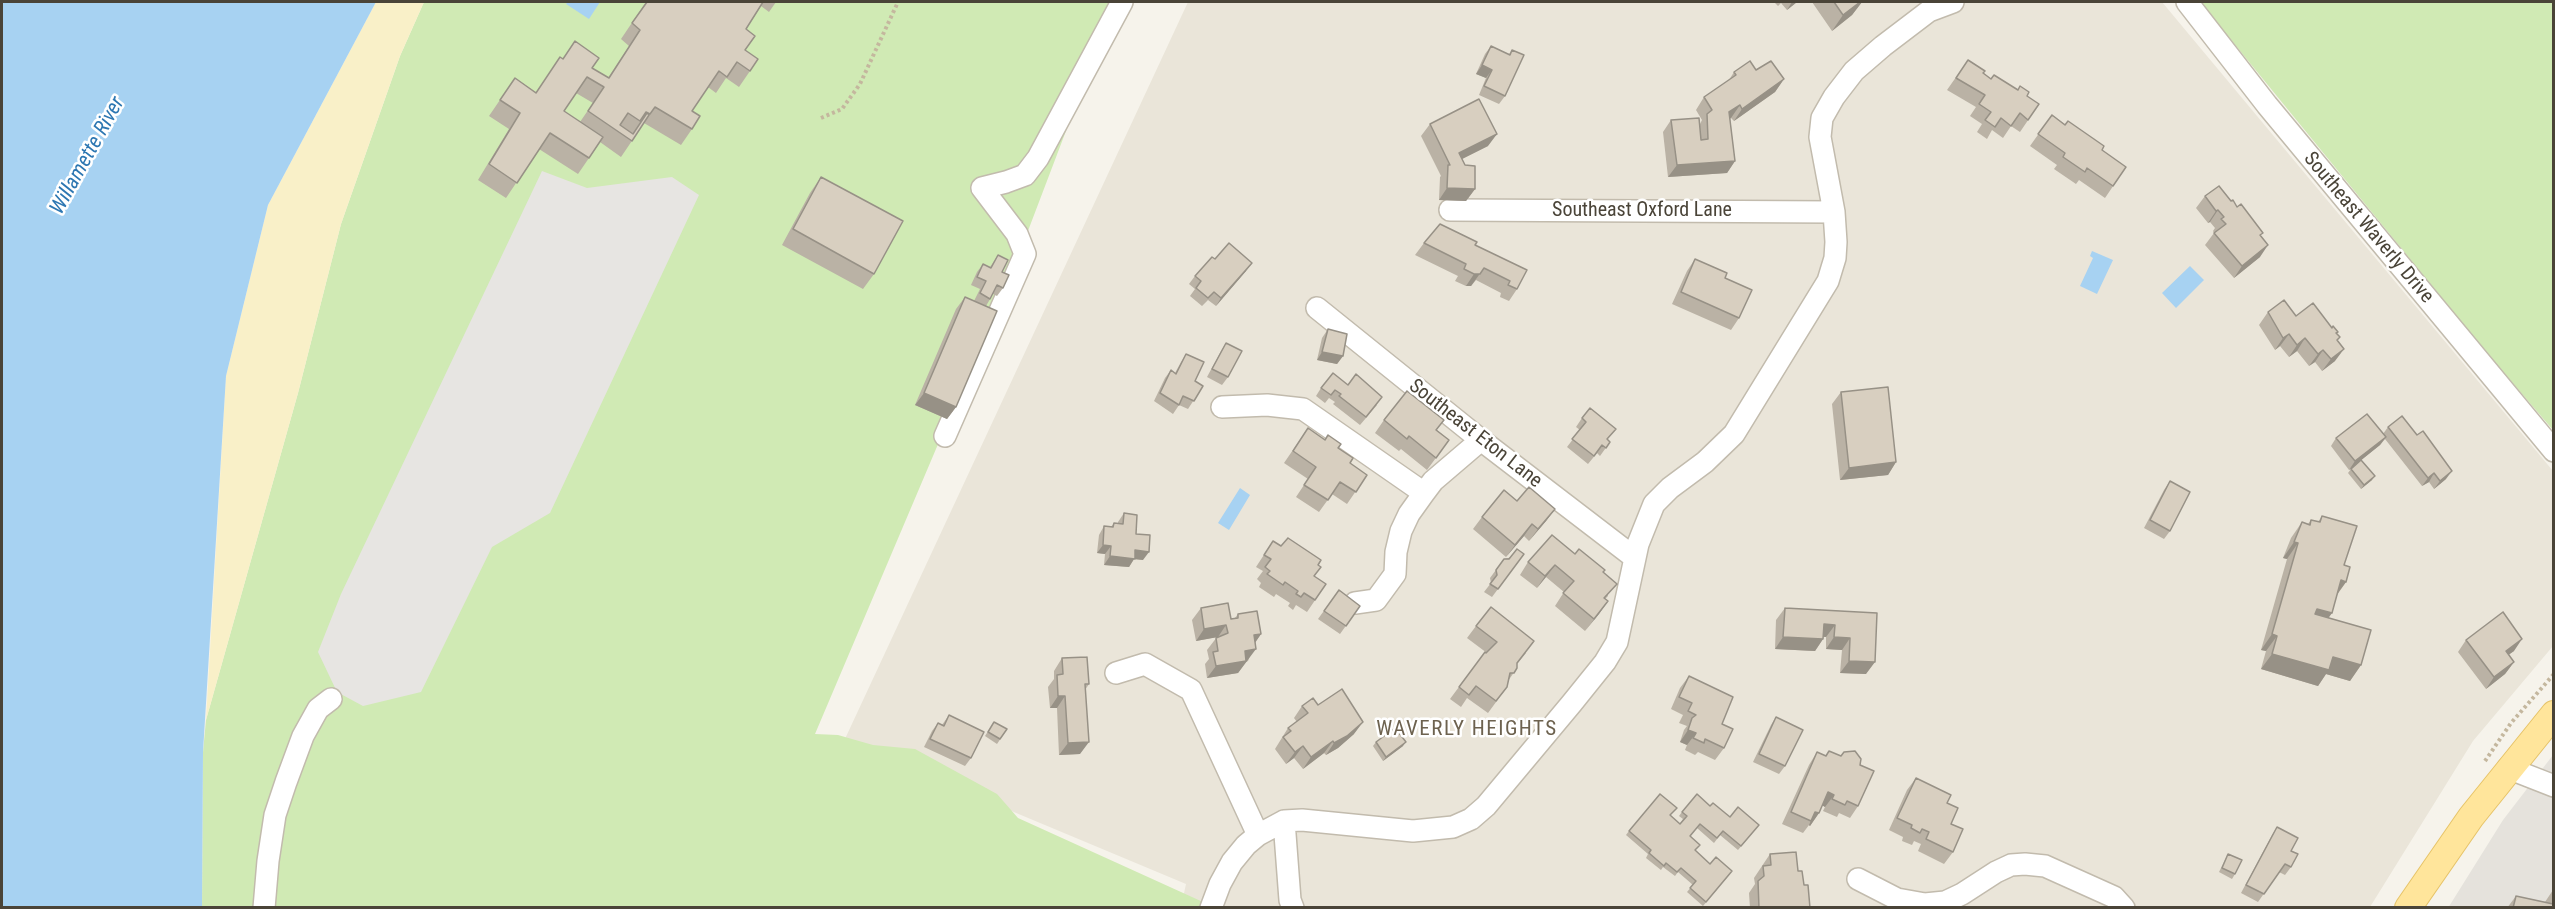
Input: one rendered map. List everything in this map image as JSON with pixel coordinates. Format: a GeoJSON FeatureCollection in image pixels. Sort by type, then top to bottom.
{"type":"FeatureCollection","features":[{"type":"Feature","properties":{"kind":"main road"},"geometry":{"type":"LineString","coordinates":[[2408,908],[2446,851],[2508,768],[2553,714]]}},
{"type":"Feature","properties":{"kind":"street"},"geometry":{"type":"LineString","coordinates":[[945,436],[1025,254],[1017,234],[982,188],[1025,175],[1038,158],[1122,2]]}},
{"type":"Feature","properties":{"kind":"street"},"geometry":{"type":"LineString","coordinates":[[1211,908],[1232,862],[1258,835],[1284,821],[1302,820],[1413,831],[1453,827],[1472,819],[1486,806],[1605,662],[1617,642],[1638,544],[1654,504],[1670,488],[1706,462],[1734,434],[1828,281],[1835,258],[1834,212],[1820,137],[1822,118],[1834,97],[1854,71],[1929,11],[1953,2]]}},
{"type":"Feature","properties":{"kind":"street","name":"Southeast Waverly Drive"},"geometry":{"type":"LineString","coordinates":[[2187,2],[2267,105],[2553,451]]}},
{"type":"Feature","properties":{"kind":"street","name":"Southeast Oxford Lane"},"geometry":{"type":"LineString","coordinates":[[1450,210],[1834,212]]}},
{"type":"Feature","properties":{"kind":"street","name":"Southeast Eton Lane"},"geometry":{"type":"LineString","coordinates":[[1317,308],[1481,440],[1635,558]]}},
{"type":"Feature","properties":{"kind":"street"},"geometry":{"type":"LineString","coordinates":[[1222,407],[1267,405],[1303,409],[1424,492]]}},
{"type":"Feature","properties":{"kind":"street"},"geometry":{"type":"LineString","coordinates":[[1355,603],[1376,600],[1395,574],[1396,552],[1401,531],[1409,514],[1433,481],[1481,440]]}},
{"type":"Feature","properties":{"kind":"street"},"geometry":{"type":"LineString","coordinates":[[1116,673],[1145,663],[1191,690],[1258,835]]}},
{"type":"Feature","properties":{"kind":"street"},"geometry":{"type":"LineString","coordinates":[[264,908],[275,815],[282,793],[303,736],[318,709],[331,699]]}},
{"type":"Feature","properties":{"kind":"street"},"geometry":{"type":"LineString","coordinates":[[2508,768],[2553,786]]}},
{"type":"Feature","properties":{"kind":"street"},"geometry":{"type":"LineString","coordinates":[[1284,821],[1290,900],[1293,908]]}},
{"type":"Feature","properties":{"kind":"street"},"geometry":{"type":"LineString","coordinates":[[1858,879],[1897,899],[1925,904],[1945,902],[2011,865],[2045,866],[2114,897],[2124,908]]}},
{"type":"Feature","properties":{"kind":"path"},"geometry":{"type":"LineString","coordinates":[[821,118],[842,109],[860,84],[898,2]]}},
{"type":"Feature","properties":{"kind":"shaded area"},"geometry":{"type":"Polygon","coordinates":[[[1188,2],[2162,2],[2553,471],[2553,646],[2473,741],[2370,907],[1181,907],[1186,884],[844,741],[1188,2]]]}},
{"type":"Feature","properties":{"kind":"shaded area"},"geometry":{"type":"Polygon","coordinates":[[[542,171],[587,188],[672,177],[699,195],[550,513],[492,547],[421,692],[363,706],[337,692],[318,652],[341,594],[542,171]]]}},
{"type":"Feature","properties":{"kind":"shaded area"},"geometry":{"type":"Polygon","coordinates":[[[2553,755],[2553,907],[2448,908],[2503,820],[2553,755]]]}},
{"type":"Feature","properties":{"kind":"green space"},"geometry":{"type":"Polygon","coordinates":[[[424,2],[1115,2],[1023,244],[815,734],[838,735],[873,745],[915,749],[997,794],[1018,818],[1203,902],[1202,907],[202,908],[203,752],[206,720],[298,393],[341,224],[400,56],[424,2]]]}},
{"type":"Feature","properties":{"kind":"green space"},"geometry":{"type":"Polygon","coordinates":[[[2200,2],[2553,2],[2553,430],[2491,358],[2200,2]]]}},
{"type":"Feature","properties":{"kind":"sand"},"geometry":{"type":"Polygon","coordinates":[[[376,2],[424,2],[400,56],[341,224],[298,393],[206,720],[226,376],[268,205],[376,2]]]}},
{"type":"Feature","properties":{"kind":"water","name":"Willamette River"},"geometry":{"type":"Polygon","coordinates":[[[2,2],[376,2],[268,205],[226,376],[203,752],[202,907],[2,907],[2,2]]]}},
{"type":"Feature","properties":{"kind":"water"},"geometry":{"type":"Polygon","coordinates":[[[568,2],[600,2],[589,19],[566,4],[568,2]]]}},
{"type":"Feature","properties":{"kind":"water"},"geometry":{"type":"Polygon","coordinates":[[[2092,251],[2113,260],[2097,294],[2080,286],[2093,258],[2090,256],[2092,251]]]}},
{"type":"Feature","properties":{"kind":"water"},"geometry":{"type":"Polygon","coordinates":[[[2190,266],[2204,280],[2176,308],[2162,293],[2190,266]]]}},
{"type":"Feature","properties":{"kind":"water"},"geometry":{"type":"Polygon","coordinates":[[[1240,488],[1250,495],[1229,530],[1218,523],[1240,488]]]}},
{"type":"Feature","properties":{"kind":"building"},"geometry":{"type":"Polygon","coordinates":[[[647,2],[763,2],[746,29],[755,36],[745,50],[758,59],[750,71],[737,62],[727,77],[719,71],[692,111],[700,116],[692,129],[655,107],[650,114],[646,112],[640,121],[628,113],[620,125],[633,134],[647,113],[649,115],[632,141],[588,111],[604,87],[587,77],[564,111],[603,137],[589,158],[550,133],[517,183],[489,164],[520,113],[500,100],[515,78],[536,93],[560,57],[563,59],[575,41],[599,58],[592,68],[609,78],[640,30],[632,23],[647,2]]]}},
{"type":"Feature","properties":{"kind":"building"},"geometry":{"type":"Polygon","coordinates":[[[1834,2],[1860,2],[1843,15],[1834,2]]]}},
{"type":"Feature","properties":{"kind":"building"},"geometry":{"type":"Polygon","coordinates":[[[1491,46],[1510,55],[1512,50],[1524,55],[1505,96],[1484,86],[1492,70],[1482,65],[1491,46]]]}},
{"type":"Feature","properties":{"kind":"building"},"geometry":{"type":"Polygon","coordinates":[[[1968,60],[1985,71],[1983,73],[1991,79],[1994,75],[2018,90],[2020,86],[2029,92],[2027,96],[2039,104],[2028,120],[2020,113],[2011,126],[2001,118],[1995,127],[1985,120],[1991,112],[1979,104],[1985,95],[1956,78],[1968,60]]]}},
{"type":"Feature","properties":{"kind":"building"},"geometry":{"type":"Polygon","coordinates":[[[1750,61],[1756,70],[1771,61],[1784,79],[1742,109],[1740,105],[1729,112],[1735,161],[1677,165],[1671,120],[1699,118],[1701,140],[1708,139],[1707,114],[1712,110],[1704,97],[1736,75],[1734,72],[1750,61]]]}},
{"type":"Feature","properties":{"kind":"building"},"geometry":{"type":"Polygon","coordinates":[[[1479,99],[1497,134],[1459,153],[1465,165],[1475,166],[1475,189],[1447,188],[1448,165],[1450,165],[1430,124],[1479,99]]]}},
{"type":"Feature","properties":{"kind":"building"},"geometry":{"type":"Polygon","coordinates":[[[2052,115],[2065,125],[2068,121],[2104,146],[2102,150],[2126,167],[2113,186],[2087,168],[2085,172],[2063,157],[2065,153],[2038,134],[2052,115]]]}},
{"type":"Feature","properties":{"kind":"building"},"geometry":{"type":"Polygon","coordinates":[[[821,177],[903,221],[874,274],[793,229],[821,177]]]}},
{"type":"Feature","properties":{"kind":"building"},"geometry":{"type":"Polygon","coordinates":[[[2219,186],[2237,207],[2241,204],[2263,233],[2260,235],[2268,245],[2242,266],[2214,233],[2226,224],[2221,219],[2224,217],[2218,210],[2216,211],[2205,196],[2219,186]]]}},
{"type":"Feature","properties":{"kind":"building"},"geometry":{"type":"Polygon","coordinates":[[[1440,224],[1477,242],[1475,245],[1527,270],[1517,289],[1508,285],[1510,281],[1484,268],[1480,274],[1474,274],[1464,269],[1466,264],[1424,243],[1440,224]]]}},
{"type":"Feature","properties":{"kind":"building"},"geometry":{"type":"Polygon","coordinates":[[[1229,243],[1252,263],[1221,298],[1214,292],[1208,298],[1196,288],[1201,281],[1195,276],[1229,243]]]}},
{"type":"Feature","properties":{"kind":"building"},"geometry":{"type":"Polygon","coordinates":[[[998,255],[1008,260],[1002,272],[1009,275],[1003,288],[997,285],[990,299],[980,293],[986,281],[977,277],[983,264],[991,268],[998,255]]]}},
{"type":"Feature","properties":{"kind":"building"},"geometry":{"type":"Polygon","coordinates":[[[1695,259],[1727,273],[1725,278],[1752,290],[1739,318],[1681,292],[1695,259]]]}},
{"type":"Feature","properties":{"kind":"building"},"geometry":{"type":"Polygon","coordinates":[[[965,297],[997,311],[956,407],[924,393],[965,297]]]}},
{"type":"Feature","properties":{"kind":"building"},"geometry":{"type":"Polygon","coordinates":[[[2284,300],[2296,316],[2313,303],[2332,328],[2333,326],[2338,332],[2336,333],[2340,337],[2337,340],[2344,349],[2331,359],[2323,350],[2318,354],[2305,338],[2297,345],[2289,334],[2283,338],[2268,312],[2284,300]]]}},
{"type":"Feature","properties":{"kind":"building"},"geometry":{"type":"Polygon","coordinates":[[[1328,329],[1347,334],[1343,356],[1322,352],[1328,329]]]}},
{"type":"Feature","properties":{"kind":"building"},"geometry":{"type":"Polygon","coordinates":[[[1226,343],[1242,351],[1228,377],[1212,369],[1226,343]]]}},
{"type":"Feature","properties":{"kind":"building"},"geometry":{"type":"Polygon","coordinates":[[[1186,354],[1204,362],[1195,381],[1203,386],[1194,401],[1183,396],[1179,405],[1160,393],[1171,370],[1176,374],[1186,354]]]}},
{"type":"Feature","properties":{"kind":"building"},"geometry":{"type":"Polygon","coordinates":[[[1333,373],[1348,385],[1356,374],[1382,397],[1366,417],[1339,396],[1341,394],[1335,390],[1331,395],[1321,388],[1333,373]]]}},
{"type":"Feature","properties":{"kind":"building"},"geometry":{"type":"Polygon","coordinates":[[[1888,387],[1896,462],[1849,468],[1841,392],[1888,387]]]}},
{"type":"Feature","properties":{"kind":"building"},"geometry":{"type":"Polygon","coordinates":[[[1407,391],[1444,420],[1436,430],[1449,440],[1436,458],[1409,436],[1407,439],[1384,420],[1407,391]]]}},
{"type":"Feature","properties":{"kind":"building"},"geometry":{"type":"Polygon","coordinates":[[[1590,408],[1616,429],[1607,439],[1610,442],[1606,448],[1602,445],[1594,456],[1572,439],[1586,422],[1582,418],[1590,408]]]}},
{"type":"Feature","properties":{"kind":"building"},"geometry":{"type":"Polygon","coordinates":[[[2367,414],[2386,437],[2355,461],[2336,438],[2367,414]]]}},
{"type":"Feature","properties":{"kind":"building"},"geometry":{"type":"Polygon","coordinates":[[[2402,416],[2417,435],[2423,431],[2452,471],[2440,481],[2434,473],[2428,478],[2388,427],[2402,416]]]}},
{"type":"Feature","properties":{"kind":"building"},"geometry":{"type":"Polygon","coordinates":[[[1308,428],[1325,440],[1328,435],[1341,444],[1338,448],[1353,458],[1350,463],[1367,475],[1356,492],[1340,482],[1328,500],[1304,485],[1316,467],[1293,451],[1308,428]]]}},
{"type":"Feature","properties":{"kind":"building"},"geometry":{"type":"Polygon","coordinates":[[[2361,460],[2375,476],[2364,485],[2351,469],[2361,460]]]}},
{"type":"Feature","properties":{"kind":"building"},"geometry":{"type":"Polygon","coordinates":[[[2170,481],[2190,492],[2170,531],[2150,520],[2170,481]]]}},
{"type":"Feature","properties":{"kind":"building"},"geometry":{"type":"Polygon","coordinates":[[[1529,487],[1555,509],[1538,529],[1532,524],[1515,545],[1482,517],[1504,490],[1517,501],[1529,487]]]}},
{"type":"Feature","properties":{"kind":"building"},"geometry":{"type":"Polygon","coordinates":[[[1124,513],[1137,515],[1136,534],[1150,535],[1149,552],[1135,550],[1135,559],[1110,556],[1111,546],[1103,545],[1104,526],[1113,527],[1114,523],[1123,524],[1124,513]]]}},
{"type":"Feature","properties":{"kind":"building"},"geometry":{"type":"Polygon","coordinates":[[[2322,516],[2357,526],[2344,565],[2350,567],[2346,582],[2341,580],[2332,613],[2317,609],[2315,614],[2371,630],[2361,665],[2333,657],[2329,670],[2272,654],[2277,636],[2272,634],[2298,543],[2294,542],[2302,522],[2310,525],[2311,520],[2320,522],[2322,516]]]}},
{"type":"Feature","properties":{"kind":"building"},"geometry":{"type":"Polygon","coordinates":[[[1552,535],[1575,554],[1579,549],[1605,570],[1603,572],[1617,584],[1604,598],[1608,601],[1594,619],[1563,593],[1574,581],[1555,565],[1545,576],[1528,562],[1552,535]]]}},
{"type":"Feature","properties":{"kind":"building"},"geometry":{"type":"Polygon","coordinates":[[[1288,538],[1321,560],[1318,565],[1321,567],[1314,576],[1326,584],[1315,600],[1304,593],[1301,597],[1296,594],[1298,591],[1285,582],[1283,585],[1267,574],[1270,571],[1265,567],[1271,559],[1264,555],[1273,541],[1281,546],[1288,538]]]}},
{"type":"Feature","properties":{"kind":"building"},"geometry":{"type":"Polygon","coordinates":[[[1517,549],[1524,554],[1498,589],[1490,584],[1497,575],[1496,570],[1504,559],[1509,559],[1517,549]]]}},
{"type":"Feature","properties":{"kind":"building"},"geometry":{"type":"Polygon","coordinates":[[[1339,590],[1360,606],[1346,626],[1324,611],[1339,590]]]}},
{"type":"Feature","properties":{"kind":"building"},"geometry":{"type":"Polygon","coordinates":[[[1228,603],[1231,619],[1238,618],[1238,614],[1257,611],[1261,634],[1254,635],[1256,649],[1245,651],[1246,661],[1216,666],[1213,652],[1218,651],[1216,638],[1228,633],[1226,625],[1204,629],[1201,608],[1228,603]]]}},
{"type":"Feature","properties":{"kind":"building"},"geometry":{"type":"Polygon","coordinates":[[[1491,607],[1534,641],[1517,663],[1514,673],[1510,673],[1507,687],[1496,701],[1476,686],[1469,695],[1459,687],[1485,652],[1497,642],[1476,626],[1491,607]]]}},
{"type":"Feature","properties":{"kind":"building"},"geometry":{"type":"Polygon","coordinates":[[[1785,608],[1877,613],[1875,662],[1849,661],[1850,638],[1834,637],[1835,625],[1824,624],[1823,639],[1783,637],[1785,608]]]}},
{"type":"Feature","properties":{"kind":"building"},"geometry":{"type":"Polygon","coordinates":[[[2503,612],[2522,639],[2506,651],[2514,662],[2494,677],[2466,640],[2503,612]]]}},
{"type":"Feature","properties":{"kind":"building"},"geometry":{"type":"Polygon","coordinates":[[[1087,657],[1089,684],[1085,684],[1089,742],[1068,743],[1065,696],[1058,696],[1057,675],[1063,674],[1062,658],[1087,657]]]}},
{"type":"Feature","properties":{"kind":"building"},"geometry":{"type":"Polygon","coordinates":[[[1689,676],[1733,697],[1722,724],[1733,729],[1724,748],[1705,739],[1704,743],[1693,738],[1696,733],[1688,730],[1692,718],[1696,715],[1688,711],[1692,703],[1679,697],[1689,676]]]}},
{"type":"Feature","properties":{"kind":"building"},"geometry":{"type":"Polygon","coordinates":[[[1342,689],[1363,722],[1347,736],[1334,743],[1333,741],[1311,757],[1303,746],[1295,752],[1283,737],[1291,731],[1288,728],[1308,713],[1302,706],[1313,698],[1318,705],[1342,689]]]}},
{"type":"Feature","properties":{"kind":"building"},"geometry":{"type":"Polygon","coordinates":[[[949,715],[984,732],[971,758],[930,739],[938,723],[944,726],[949,715]]]}},
{"type":"Feature","properties":{"kind":"building"},"geometry":{"type":"Polygon","coordinates":[[[1776,717],[1803,730],[1785,766],[1759,754],[1776,717]]]}},
{"type":"Feature","properties":{"kind":"building"},"geometry":{"type":"Polygon","coordinates":[[[994,722],[1007,729],[1000,739],[988,732],[994,722]]]}},
{"type":"Feature","properties":{"kind":"building"},"geometry":{"type":"Polygon","coordinates":[[[1395,728],[1406,742],[1386,757],[1376,742],[1395,728]]]}},
{"type":"Feature","properties":{"kind":"building"},"geometry":{"type":"Polygon","coordinates":[[[1829,751],[1841,756],[1844,752],[1855,751],[1861,759],[1860,765],[1874,771],[1858,806],[1847,801],[1845,805],[1832,799],[1834,795],[1828,792],[1819,813],[1815,812],[1811,821],[1791,812],[1817,752],[1826,756],[1829,751]]]}},
{"type":"Feature","properties":{"kind":"building"},"geometry":{"type":"Polygon","coordinates":[[[1916,778],[1951,795],[1947,803],[1958,808],[1951,824],[1963,829],[1953,852],[1926,839],[1929,832],[1922,829],[1920,833],[1911,828],[1912,825],[1897,818],[1916,778]]]}},
{"type":"Feature","properties":{"kind":"building"},"geometry":{"type":"Polygon","coordinates":[[[1660,794],[1677,808],[1670,815],[1680,824],[1687,816],[1682,812],[1697,794],[1710,806],[1713,803],[1730,817],[1738,807],[1759,825],[1741,846],[1723,831],[1717,838],[1700,824],[1690,836],[1700,845],[1695,850],[1710,864],[1716,857],[1732,871],[1706,902],[1690,888],[1696,881],[1681,868],[1677,872],[1666,863],[1664,866],[1649,853],[1651,850],[1629,831],[1660,794]]]}},
{"type":"Feature","properties":{"kind":"building"},"geometry":{"type":"Polygon","coordinates":[[[2277,827],[2298,838],[2291,851],[2298,854],[2291,867],[2285,864],[2264,894],[2246,885],[2277,827]]]}},
{"type":"Feature","properties":{"kind":"building"},"geometry":{"type":"Polygon","coordinates":[[[1796,852],[1798,871],[1802,871],[1804,885],[1808,885],[1810,908],[1759,908],[1758,881],[1764,876],[1763,866],[1771,865],[1770,854],[1796,852]]]}},
{"type":"Feature","properties":{"kind":"building"},"geometry":{"type":"Polygon","coordinates":[[[2228,854],[2242,860],[2235,874],[2222,868],[2228,854]]]}},
{"type":"Feature","properties":{"kind":"building"},"geometry":{"type":"Polygon","coordinates":[[[2516,896],[2553,904],[2553,908],[2513,908],[2516,896]]]}},
{"type":"Feature","properties":{"kind":"district","name":"WAVERLY HEIGHTS"},"geometry":{"type":"Point","coordinates":[1467,730]}}]}
